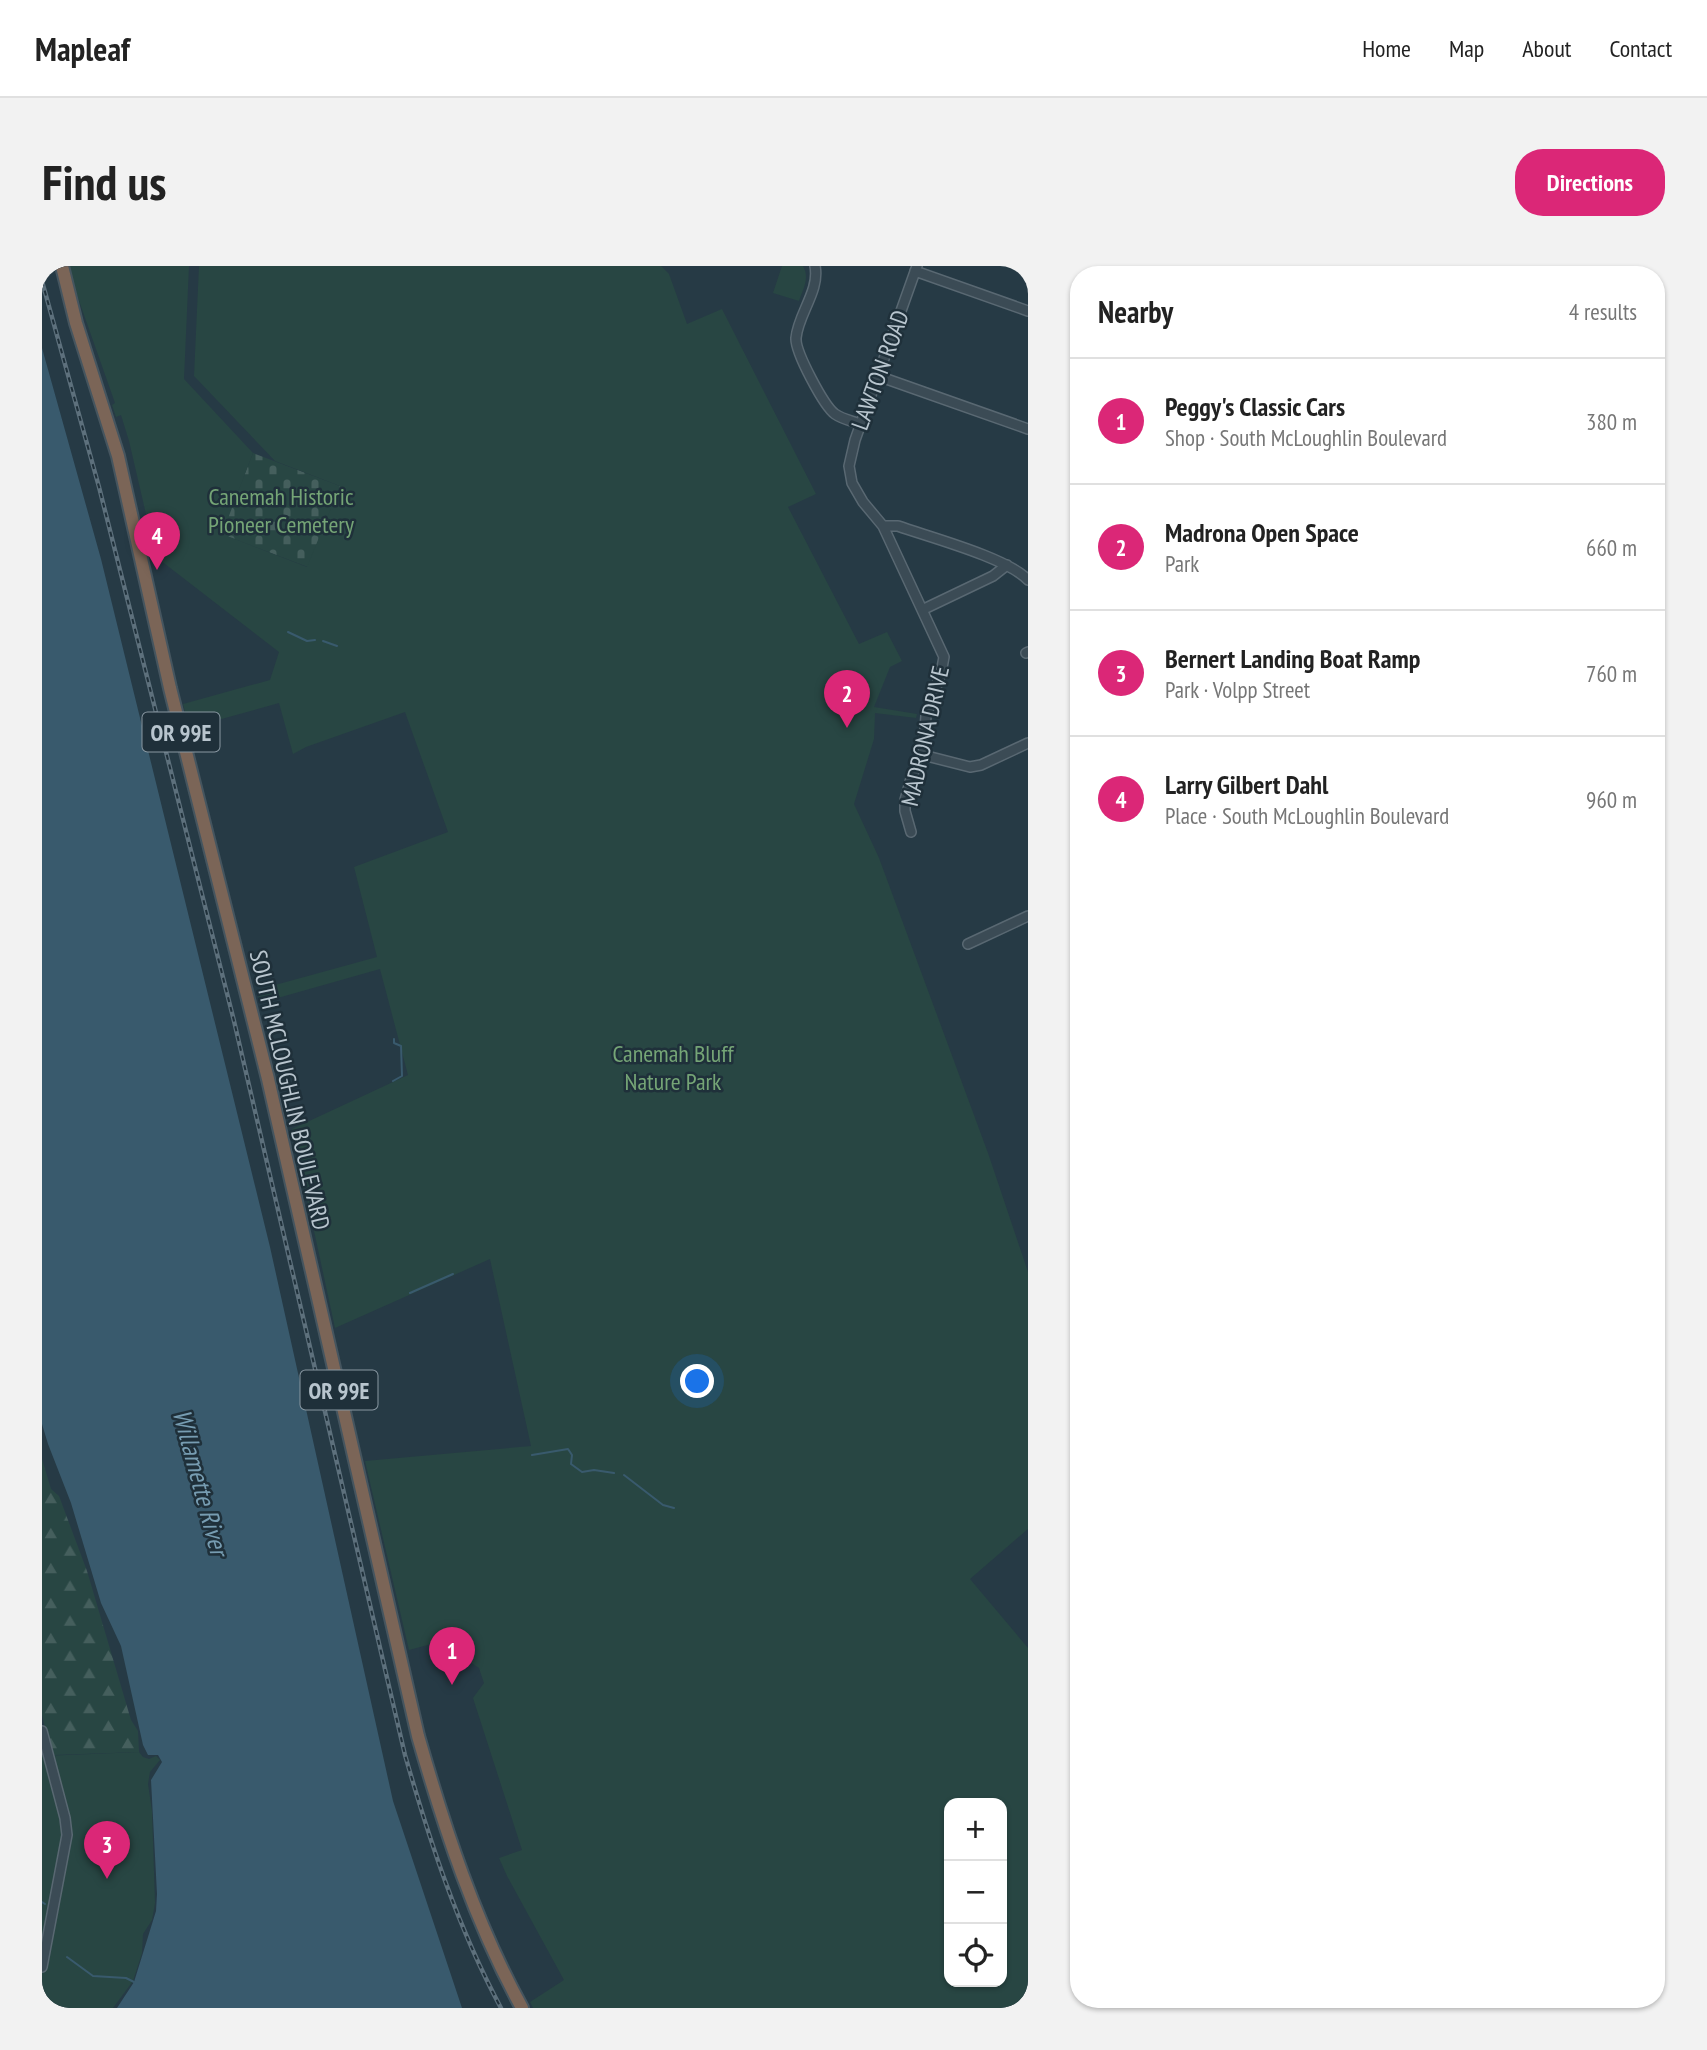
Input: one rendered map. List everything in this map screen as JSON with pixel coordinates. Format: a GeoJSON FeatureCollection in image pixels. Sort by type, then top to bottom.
{"type":"FeatureCollection","features":[{"type":"Feature","properties":{"kind":"highway","name":"SOUTH MCLOUGHLIN BOULEVARD"},"geometry":{"type":"LineString","coordinates":[[62,266],[76,323],[118,456],[170,688],[268,1079],[418,1737],[443,1823],[481,1922],[522,2008]]}},
{"type":"Feature","properties":{"kind":"street"},"geometry":{"type":"LineString","coordinates":[[815,266],[815,282],[798,330],[796,345],[830,410],[842,418],[860,424]]}},
{"type":"Feature","properties":{"kind":"street"},"geometry":{"type":"LineString","coordinates":[[916,268],[1028,311]]}},
{"type":"Feature","properties":{"kind":"street","name":"LAWTON ROAD"},"geometry":{"type":"LineString","coordinates":[[850,475],[850,457],[860,424],[916,268]]}},
{"type":"Feature","properties":{"kind":"street"},"geometry":{"type":"LineString","coordinates":[[878,376],[1028,429]]}},
{"type":"Feature","properties":{"kind":"street","name":"MADRONA DRIVE"},"geometry":{"type":"LineString","coordinates":[[850,475],[856,492],[883,526],[924,609],[944,657],[926,716],[923,755],[912,775],[905,800],[911,832]]}},
{"type":"Feature","properties":{"kind":"street"},"geometry":{"type":"LineString","coordinates":[[883,526],[898,526],[1007,565],[1028,580]]}},
{"type":"Feature","properties":{"kind":"street"},"geometry":{"type":"LineString","coordinates":[[924,609],[993,576],[1007,565]]}},
{"type":"Feature","properties":{"kind":"street"},"geometry":{"type":"LineString","coordinates":[[923,755],[970,767],[981,765],[1028,743]]}},
{"type":"Feature","properties":{"kind":"street"},"geometry":{"type":"LineString","coordinates":[[968,944],[1028,916]]}},
{"type":"Feature","properties":{"kind":"street"},"geometry":{"type":"LineString","coordinates":[[42,1731],[46,1759],[65,1818],[67,1835],[42,1967]]}},
{"type":"Feature","properties":{"kind":"green space","name":"Canemah Bluff Nature Park"},"geometry":{"type":"Polygon","coordinates":[[[69,266],[189,266],[184,379],[253,453],[222,534],[307,567],[340,486],[275,461],[194,376],[199,266],[661,266],[669,274],[687,324],[722,309],[816,494],[788,507],[859,644],[887,632],[902,661],[890,667],[874,707],[917,714],[916,718],[875,713],[874,739],[854,804],[879,858],[988,1153],[1028,1272],[1028,1529],[970,1579],[1028,1648],[1028,2008],[533,2008],[530,2002],[564,1980],[499,1858],[522,1850],[473,1698],[484,1683],[479,1668],[464,1658],[454,1638],[409,1650],[365,1461],[531,1446],[490,1259],[335,1328],[292,1129],[408,1075],[380,969],[260,1003],[257,990],[377,957],[354,867],[448,832],[405,712],[293,754],[279,703],[189,728],[183,704],[270,680],[279,652],[156,557],[129,441],[121,415],[116,417],[112,405],[115,403],[77,295],[75,297],[69,266]]]}},
{"type":"Feature","properties":{"kind":"green space"},"geometry":{"type":"Polygon","coordinates":[[[782,266],[803,266],[805,270],[806,279],[799,301],[773,293],[782,266]]]}},
{"type":"Feature","properties":{"kind":"green space","name":"Canemah Historic Pioneer Cemetery"},"geometry":{"type":"Polygon","coordinates":[[[253,453],[340,486],[308,567],[221,534],[253,453]]]}},
{"type":"Feature","properties":{"kind":"green space"},"geometry":{"type":"Polygon","coordinates":[[[42,1459],[51,1489],[59,1496],[87,1571],[131,1720],[138,1731],[139,1752],[52,1755],[42,1715],[42,1459]]]}},
{"type":"Feature","properties":{"kind":"green space"},"geometry":{"type":"Polygon","coordinates":[[[139,1752],[143,1757],[149,1759],[156,1756],[160,1760],[150,1772],[148,1784],[152,1811],[155,1903],[152,1920],[143,1934],[142,1953],[133,1981],[113,2008],[42,2008],[42,1756],[139,1752]]]}},
{"type":"Feature","properties":{"kind":"water","name":"Willamette River"},"geometry":{"type":"Polygon","coordinates":[[[42,348],[101,559],[270,1247],[393,1801],[462,2008],[117,2008],[134,1982],[156,1911],[151,1780],[162,1762],[158,1755],[148,1755],[143,1745],[121,1646],[101,1603],[71,1503],[42,1424],[42,348]]]}},
{"type":"Feature","properties":{"kind":"waterway"},"geometry":{"type":"LineString","coordinates":[[288,632],[307,641],[315,640]]}},
{"type":"Feature","properties":{"kind":"waterway"},"geometry":{"type":"LineString","coordinates":[[323,641],[337,646]]}},
{"type":"Feature","properties":{"kind":"waterway"},"geometry":{"type":"LineString","coordinates":[[393,1081],[402,1076],[401,1046],[394,1043],[394,1039]]}},
{"type":"Feature","properties":{"kind":"waterway"},"geometry":{"type":"LineString","coordinates":[[410,1293],[453,1274]]}},
{"type":"Feature","properties":{"kind":"waterway"},"geometry":{"type":"LineString","coordinates":[[532,1455],[568,1449],[572,1455],[571,1464],[582,1472],[594,1470],[614,1473]]}},
{"type":"Feature","properties":{"kind":"waterway"},"geometry":{"type":"LineString","coordinates":[[624,1475],[663,1505],[674,1508]]}},
{"type":"Feature","properties":{"kind":"waterway"},"geometry":{"type":"LineString","coordinates":[[67,1957],[93,1976],[126,1978],[134,1982]]}},
{"type":"Feature","properties":{"kind":"railway"},"geometry":{"type":"LineString","coordinates":[[42,281],[99,487],[234,1021],[405,1755],[424,1820],[458,1916],[501,2008]]}},
{"type":"Feature","properties":{"kind":"place","name":"Larry Gilbert Dahl"},"geometry":{"type":"Point","coordinates":[157,570]}},
{"type":"Feature","properties":{"kind":"place","name":"Madrona Open Space"},"geometry":{"type":"Point","coordinates":[847,728]}},
{"type":"Feature","properties":{"kind":"place","name":"Peggy's Classic Cars"},"geometry":{"type":"Point","coordinates":[452,1685]}},
{"type":"Feature","properties":{"kind":"place","name":"Bernert Landing Boat Ramp"},"geometry":{"type":"Point","coordinates":[107,1879]}}]}
